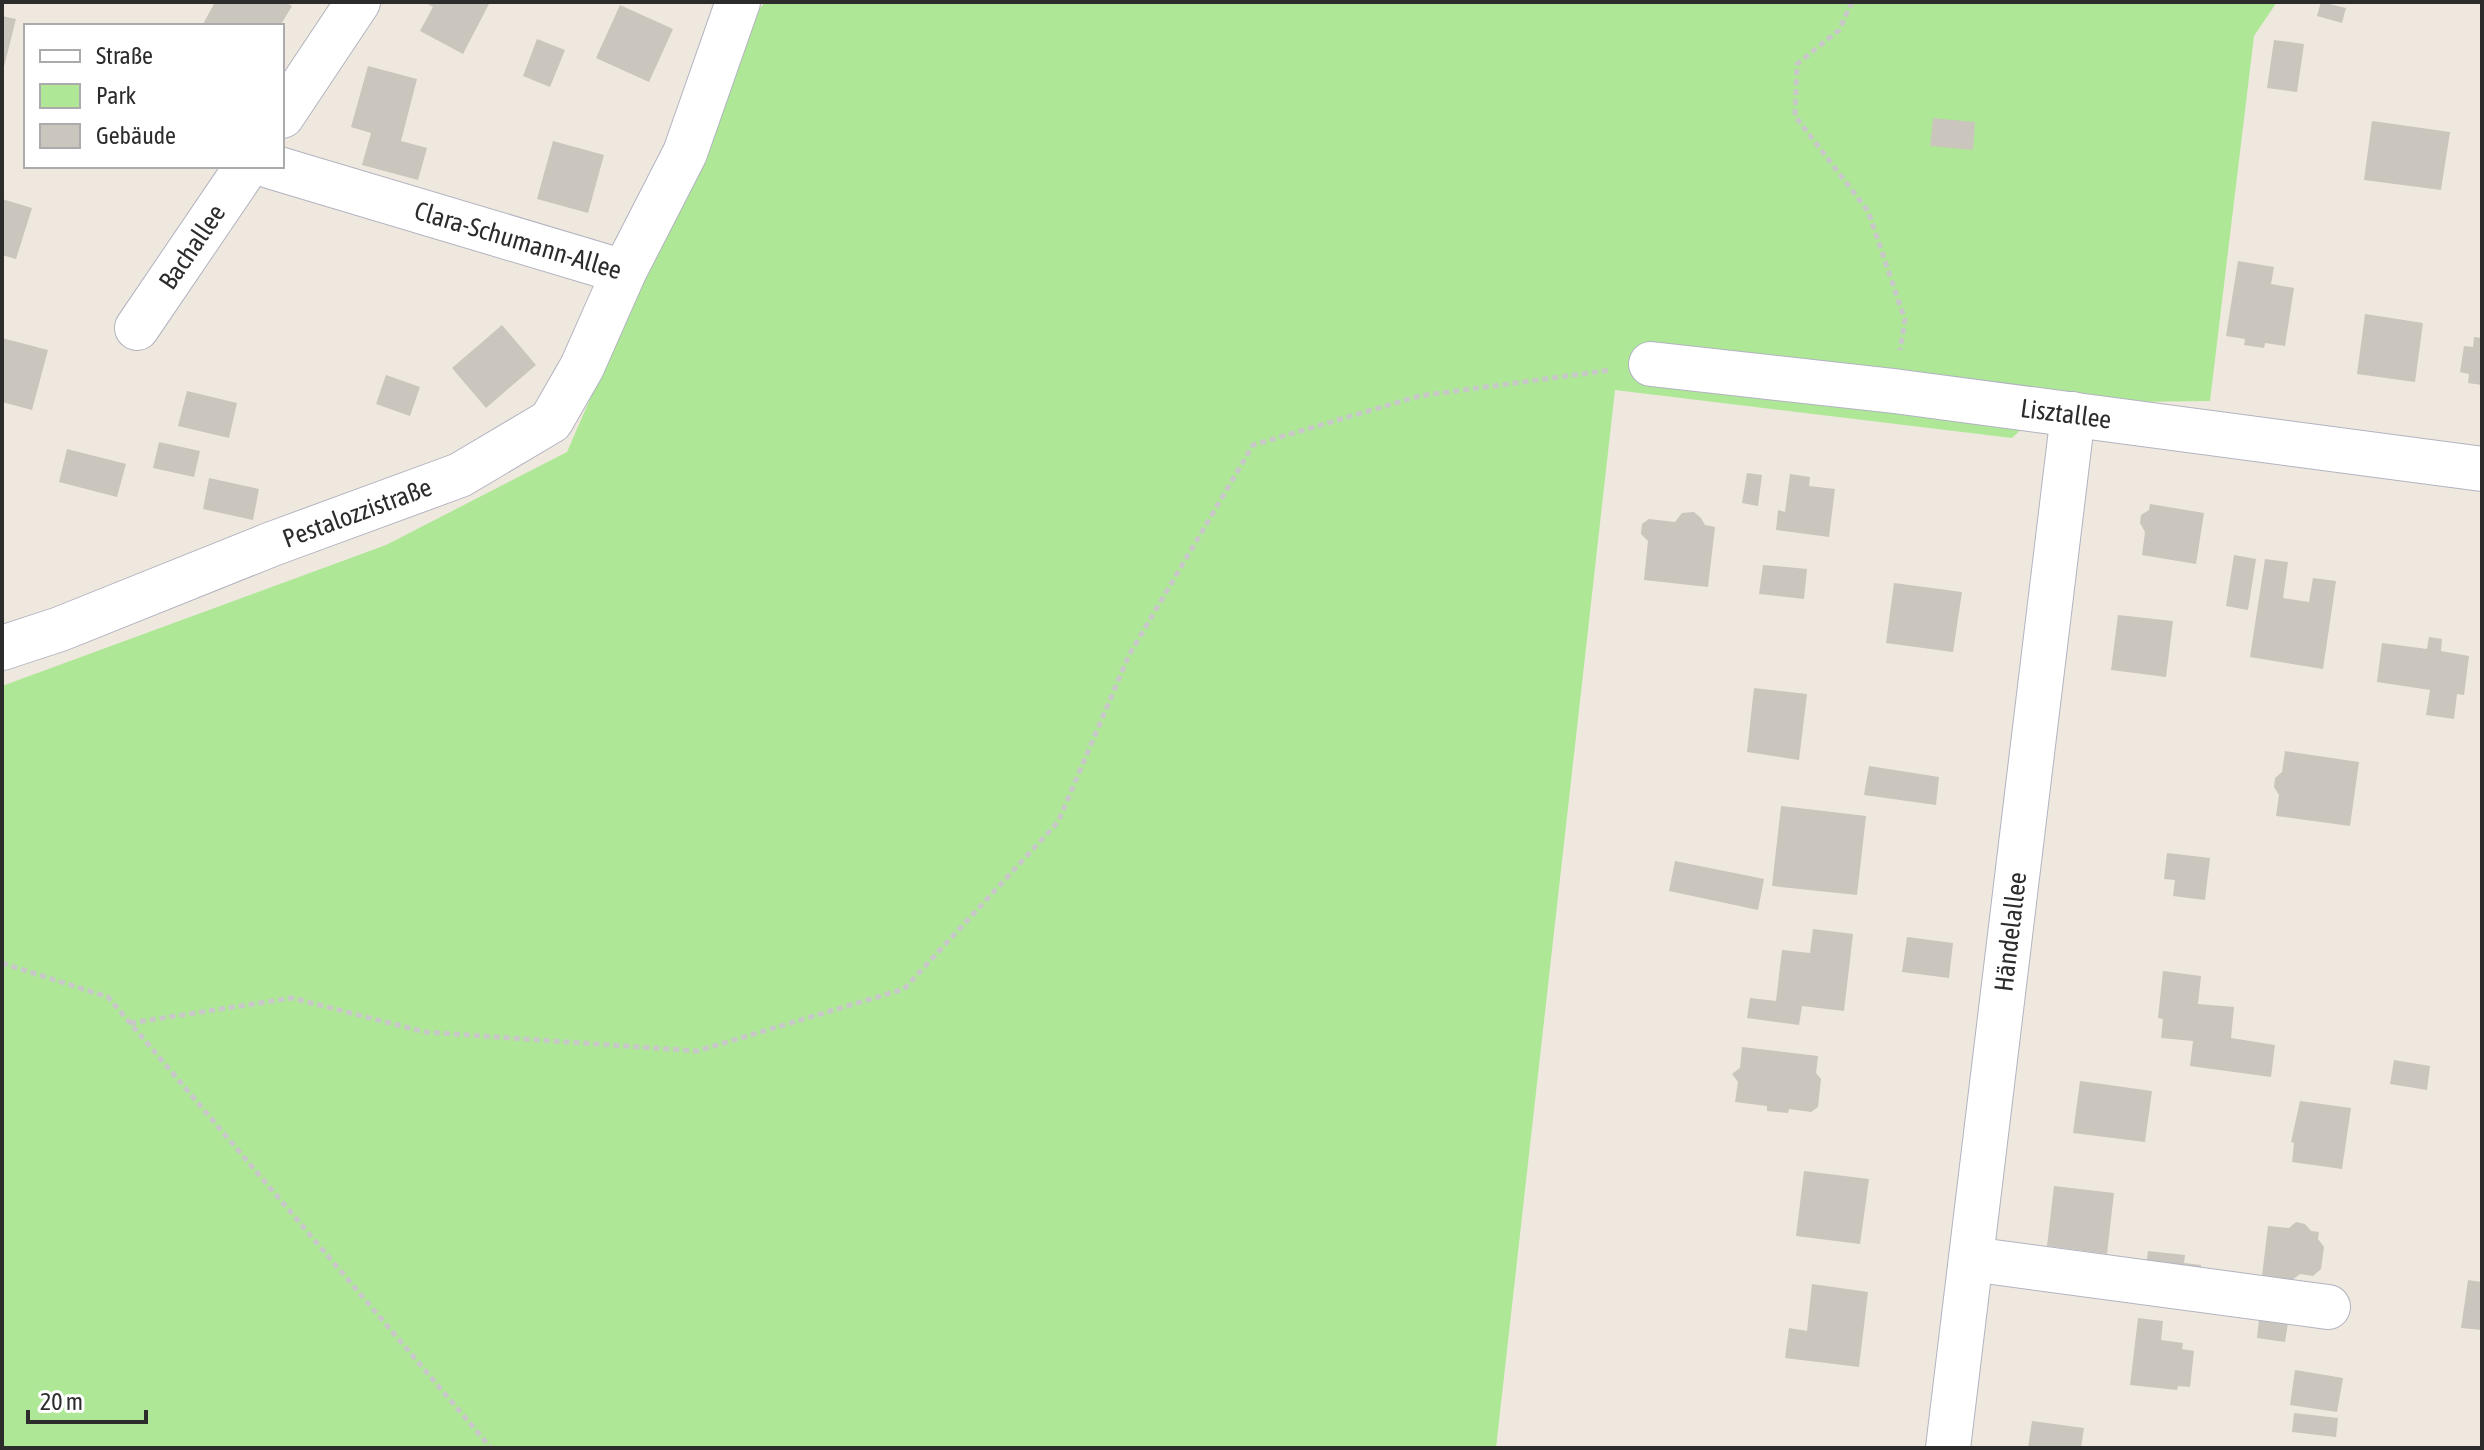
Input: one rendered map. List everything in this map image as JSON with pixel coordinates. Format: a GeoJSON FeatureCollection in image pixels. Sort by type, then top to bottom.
{"type":"FeatureCollection","features":[{"type":"Feature","properties":{"kind":"street"},"geometry":{"type":"LineString","coordinates":[[284,113],[358,2]]}},
{"type":"Feature","properties":{"kind":"street","name":"Clara-Schumann-Allee"},"geometry":{"type":"LineString","coordinates":[[276,168],[624,272],[685,153],[738,2]]}},
{"type":"Feature","properties":{"kind":"street","name":"Bachallee"},"geometry":{"type":"LineString","coordinates":[[137,328],[246,168]]}},
{"type":"Feature","properties":{"kind":"street","name":"Pestalozzistraße"},"geometry":{"type":"LineString","coordinates":[[2,648],[60,629],[272,544],[460,475],[551,421],[582,367],[624,272]]}},
{"type":"Feature","properties":{"kind":"street","name":"Lisztallee"},"geometry":{"type":"LineString","coordinates":[[1651,364],[1894,391],[2482,469]]}},
{"type":"Feature","properties":{"kind":"street","name":"Händelallee"},"geometry":{"type":"LineString","coordinates":[[1948,1448],[2073,414]]}},
{"type":"Feature","properties":{"kind":"street"},"geometry":{"type":"LineString","coordinates":[[1971,1259],[2328,1307]]}},
{"type":"Feature","properties":{"kind":"path"},"geometry":{"type":"LineString","coordinates":[[1852,2],[1839,30],[1797,64],[1795,116],[1868,211],[1905,320],[1894,391]]}},
{"type":"Feature","properties":{"kind":"path"},"geometry":{"type":"LineString","coordinates":[[130,1023],[292,998],[425,1032],[697,1051],[904,989],[1058,822],[1129,655],[1253,445],[1419,396],[1651,364]]}},
{"type":"Feature","properties":{"kind":"path"},"geometry":{"type":"LineString","coordinates":[[2,963],[108,997],[491,1448]]}},
{"type":"Feature","properties":{"kind":"green space"},"geometry":{"type":"Polygon","coordinates":[[[765,2],[2277,2],[2254,36],[2210,401],[2050,403],[2012,438],[1615,390],[1496,1448],[2,1448],[2,686],[386,545],[567,452],[684,183],[746,26],[765,2]]]}},
{"type":"Feature","properties":{"kind":"building"},"geometry":{"type":"Polygon","coordinates":[[[215,2],[285,2],[292,6],[281,24],[203,24],[215,2]]]}},
{"type":"Feature","properties":{"kind":"building"},"geometry":{"type":"Polygon","coordinates":[[[424,2],[490,2],[463,54],[420,31],[433,7],[424,2]]]}},
{"type":"Feature","properties":{"kind":"building"},"geometry":{"type":"Polygon","coordinates":[[[2321,2],[2346,8],[2342,23],[2317,16],[2321,2]]]}},
{"type":"Feature","properties":{"kind":"building"},"geometry":{"type":"Polygon","coordinates":[[[620,5],[673,29],[649,82],[596,58],[620,5]]]}},
{"type":"Feature","properties":{"kind":"building"},"geometry":{"type":"Polygon","coordinates":[[[2,16],[16,19],[3,71],[2,71],[2,16]]]}},
{"type":"Feature","properties":{"kind":"building"},"geometry":{"type":"Polygon","coordinates":[[[537,39],[565,50],[550,87],[523,76],[537,39]]]}},
{"type":"Feature","properties":{"kind":"building"},"geometry":{"type":"Polygon","coordinates":[[[2274,40],[2304,44],[2297,92],[2267,88],[2274,40]]]}},
{"type":"Feature","properties":{"kind":"building"},"geometry":{"type":"Polygon","coordinates":[[[368,66],[417,79],[401,141],[427,148],[418,180],[362,165],[371,133],[351,127],[368,66]]]}},
{"type":"Feature","properties":{"kind":"building"},"geometry":{"type":"Polygon","coordinates":[[[1933,118],[1975,122],[1973,150],[1930,146],[1933,118]]]}},
{"type":"Feature","properties":{"kind":"building"},"geometry":{"type":"Polygon","coordinates":[[[2372,121],[2450,132],[2441,190],[2364,180],[2372,121]]]}},
{"type":"Feature","properties":{"kind":"building"},"geometry":{"type":"Polygon","coordinates":[[[553,141],[604,155],[588,213],[537,199],[553,141]]]}},
{"type":"Feature","properties":{"kind":"building"},"geometry":{"type":"Polygon","coordinates":[[[2,199],[32,208],[16,259],[2,255],[2,199]]]}},
{"type":"Feature","properties":{"kind":"building"},"geometry":{"type":"Polygon","coordinates":[[[2238,261],[2274,267],[2271,284],[2294,288],[2285,346],[2265,343],[2264,348],[2244,345],[2245,339],[2226,336],[2238,261]]]}},
{"type":"Feature","properties":{"kind":"building"},"geometry":{"type":"Polygon","coordinates":[[[2365,314],[2423,323],[2415,382],[2357,374],[2365,314]]]}},
{"type":"Feature","properties":{"kind":"building"},"geometry":{"type":"Polygon","coordinates":[[[502,325],[536,365],[486,408],[452,368],[502,325]]]}},
{"type":"Feature","properties":{"kind":"building"},"geometry":{"type":"Polygon","coordinates":[[[2474,337],[2482,338],[2482,385],[2468,383],[2469,374],[2460,372],[2464,346],[2473,347],[2474,337]]]}},
{"type":"Feature","properties":{"kind":"building"},"geometry":{"type":"Polygon","coordinates":[[[2,338],[48,350],[32,410],[2,402],[2,338]]]}},
{"type":"Feature","properties":{"kind":"building"},"geometry":{"type":"Polygon","coordinates":[[[386,375],[420,387],[410,416],[376,404],[386,375]]]}},
{"type":"Feature","properties":{"kind":"building"},"geometry":{"type":"Polygon","coordinates":[[[187,391],[237,403],[229,438],[178,426],[187,391]]]}},
{"type":"Feature","properties":{"kind":"building"},"geometry":{"type":"Polygon","coordinates":[[[159,442],[200,451],[194,477],[153,468],[159,442]]]}},
{"type":"Feature","properties":{"kind":"building"},"geometry":{"type":"Polygon","coordinates":[[[67,449],[126,464],[117,497],[59,482],[67,449]]]}},
{"type":"Feature","properties":{"kind":"building"},"geometry":{"type":"Polygon","coordinates":[[[1747,473],[1762,475],[1758,506],[1742,503],[1747,473]]]}},
{"type":"Feature","properties":{"kind":"building"},"geometry":{"type":"Polygon","coordinates":[[[1790,474],[1810,477],[1809,486],[1835,489],[1829,537],[1776,530],[1778,510],[1785,512],[1790,474]]]}},
{"type":"Feature","properties":{"kind":"building"},"geometry":{"type":"Polygon","coordinates":[[[209,478],[259,489],[253,520],[203,509],[209,478]]]}},
{"type":"Feature","properties":{"kind":"building"},"geometry":{"type":"Polygon","coordinates":[[[2150,504],[2204,513],[2196,564],[2142,555],[2145,532],[2140,523],[2141,515],[2149,510],[2150,504]]]}},
{"type":"Feature","properties":{"kind":"building"},"geometry":{"type":"Polygon","coordinates":[[[1694,512],[1705,525],[1715,527],[1708,587],[1644,580],[1648,541],[1641,534],[1642,524],[1649,519],[1675,522],[1682,513],[1694,512]]]}},
{"type":"Feature","properties":{"kind":"building"},"geometry":{"type":"Polygon","coordinates":[[[2234,555],[2256,559],[2248,610],[2226,606],[2234,555]]]}},
{"type":"Feature","properties":{"kind":"building"},"geometry":{"type":"Polygon","coordinates":[[[2265,559],[2288,562],[2283,598],[2309,602],[2313,578],[2336,581],[2323,669],[2250,657],[2265,559]]]}},
{"type":"Feature","properties":{"kind":"building"},"geometry":{"type":"Polygon","coordinates":[[[1763,565],[1807,569],[1804,599],[1759,594],[1763,565]]]}},
{"type":"Feature","properties":{"kind":"building"},"geometry":{"type":"Polygon","coordinates":[[[1894,583],[1962,592],[1953,652],[1886,643],[1894,583]]]}},
{"type":"Feature","properties":{"kind":"building"},"geometry":{"type":"Polygon","coordinates":[[[2118,615],[2173,621],[2166,677],[2111,670],[2118,615]]]}},
{"type":"Feature","properties":{"kind":"building"},"geometry":{"type":"Polygon","coordinates":[[[2429,637],[2442,639],[2441,651],[2469,656],[2464,695],[2457,694],[2454,719],[2426,715],[2430,690],[2377,682],[2382,643],[2427,649],[2429,637]]]}},
{"type":"Feature","properties":{"kind":"building"},"geometry":{"type":"Polygon","coordinates":[[[1754,688],[1807,694],[1799,760],[1747,752],[1754,688]]]}},
{"type":"Feature","properties":{"kind":"building"},"geometry":{"type":"Polygon","coordinates":[[[2285,751],[2359,762],[2350,826],[2276,816],[2279,795],[2274,787],[2275,778],[2282,772],[2285,751]]]}},
{"type":"Feature","properties":{"kind":"building"},"geometry":{"type":"Polygon","coordinates":[[[1869,766],[1939,777],[1936,805],[1864,795],[1869,766]]]}},
{"type":"Feature","properties":{"kind":"building"},"geometry":{"type":"Polygon","coordinates":[[[1781,806],[1866,816],[1857,895],[1772,886],[1781,806]]]}},
{"type":"Feature","properties":{"kind":"building"},"geometry":{"type":"Polygon","coordinates":[[[2167,853],[2210,858],[2205,900],[2173,896],[2175,880],[2164,879],[2167,853]]]}},
{"type":"Feature","properties":{"kind":"building"},"geometry":{"type":"Polygon","coordinates":[[[1675,861],[1764,879],[1758,910],[1669,891],[1675,861]]]}},
{"type":"Feature","properties":{"kind":"building"},"geometry":{"type":"Polygon","coordinates":[[[1813,929],[1853,934],[1844,1011],[1802,1006],[1799,1025],[1747,1018],[1750,998],[1776,1001],[1782,950],[1810,953],[1813,929]]]}},
{"type":"Feature","properties":{"kind":"building"},"geometry":{"type":"Polygon","coordinates":[[[1907,937],[1953,943],[1949,978],[1902,972],[1907,937]]]}},
{"type":"Feature","properties":{"kind":"building"},"geometry":{"type":"Polygon","coordinates":[[[2163,971],[2201,976],[2198,1004],[2234,1007],[2231,1038],[2275,1045],[2271,1077],[2190,1066],[2193,1041],[2161,1038],[2163,1019],[2158,1018],[2163,971]]]}},
{"type":"Feature","properties":{"kind":"building"},"geometry":{"type":"Polygon","coordinates":[[[1742,1047],[1818,1056],[1816,1073],[1821,1079],[1818,1107],[1811,1112],[1789,1109],[1788,1113],[1767,1111],[1767,1106],[1735,1102],[1738,1082],[1732,1074],[1740,1068],[1742,1047]]]}},
{"type":"Feature","properties":{"kind":"building"},"geometry":{"type":"Polygon","coordinates":[[[2394,1060],[2430,1066],[2427,1090],[2390,1084],[2394,1060]]]}},
{"type":"Feature","properties":{"kind":"building"},"geometry":{"type":"Polygon","coordinates":[[[2080,1081],[2152,1091],[2145,1142],[2073,1133],[2080,1081]]]}},
{"type":"Feature","properties":{"kind":"building"},"geometry":{"type":"Polygon","coordinates":[[[2300,1101],[2351,1108],[2342,1169],[2292,1162],[2294,1143],[2291,1142],[2300,1101]]]}},
{"type":"Feature","properties":{"kind":"building"},"geometry":{"type":"Polygon","coordinates":[[[1804,1171],[1869,1179],[1860,1244],[1796,1236],[1804,1171]]]}},
{"type":"Feature","properties":{"kind":"building"},"geometry":{"type":"Polygon","coordinates":[[[2054,1186],[2114,1193],[2107,1254],[2047,1246],[2054,1186]]]}},
{"type":"Feature","properties":{"kind":"building"},"geometry":{"type":"Polygon","coordinates":[[[2296,1222],[2319,1232],[2318,1239],[2324,1247],[2321,1269],[2313,1276],[2300,1274],[2292,1280],[2262,1276],[2268,1226],[2289,1228],[2296,1222]]]}},
{"type":"Feature","properties":{"kind":"building"},"geometry":{"type":"Polygon","coordinates":[[[2148,1251],[2185,1255],[2184,1263],[2201,1265],[2200,1280],[2145,1274],[2148,1251]]]}},
{"type":"Feature","properties":{"kind":"building"},"geometry":{"type":"Polygon","coordinates":[[[2468,1280],[2482,1282],[2482,1330],[2461,1328],[2468,1280]]]}},
{"type":"Feature","properties":{"kind":"building"},"geometry":{"type":"Polygon","coordinates":[[[1812,1284],[1868,1292],[1859,1367],[1785,1358],[1789,1328],[1807,1331],[1812,1284]]]}},
{"type":"Feature","properties":{"kind":"building"},"geometry":{"type":"Polygon","coordinates":[[[2138,1318],[2163,1321],[2161,1340],[2183,1343],[2182,1349],[2194,1351],[2190,1387],[2178,1386],[2177,1390],[2130,1385],[2138,1318]]]}},
{"type":"Feature","properties":{"kind":"building"},"geometry":{"type":"Polygon","coordinates":[[[2259,1319],[2288,1323],[2285,1342],[2257,1338],[2259,1319]]]}},
{"type":"Feature","properties":{"kind":"building"},"geometry":{"type":"Polygon","coordinates":[[[2295,1370],[2343,1378],[2337,1412],[2290,1405],[2295,1370]]]}},
{"type":"Feature","properties":{"kind":"building"},"geometry":{"type":"Polygon","coordinates":[[[2294,1413],[2338,1418],[2336,1437],[2292,1432],[2294,1413]]]}},
{"type":"Feature","properties":{"kind":"building"},"geometry":{"type":"Polygon","coordinates":[[[2032,1421],[2084,1428],[2081,1448],[2028,1448],[2032,1421]]]}}]}
